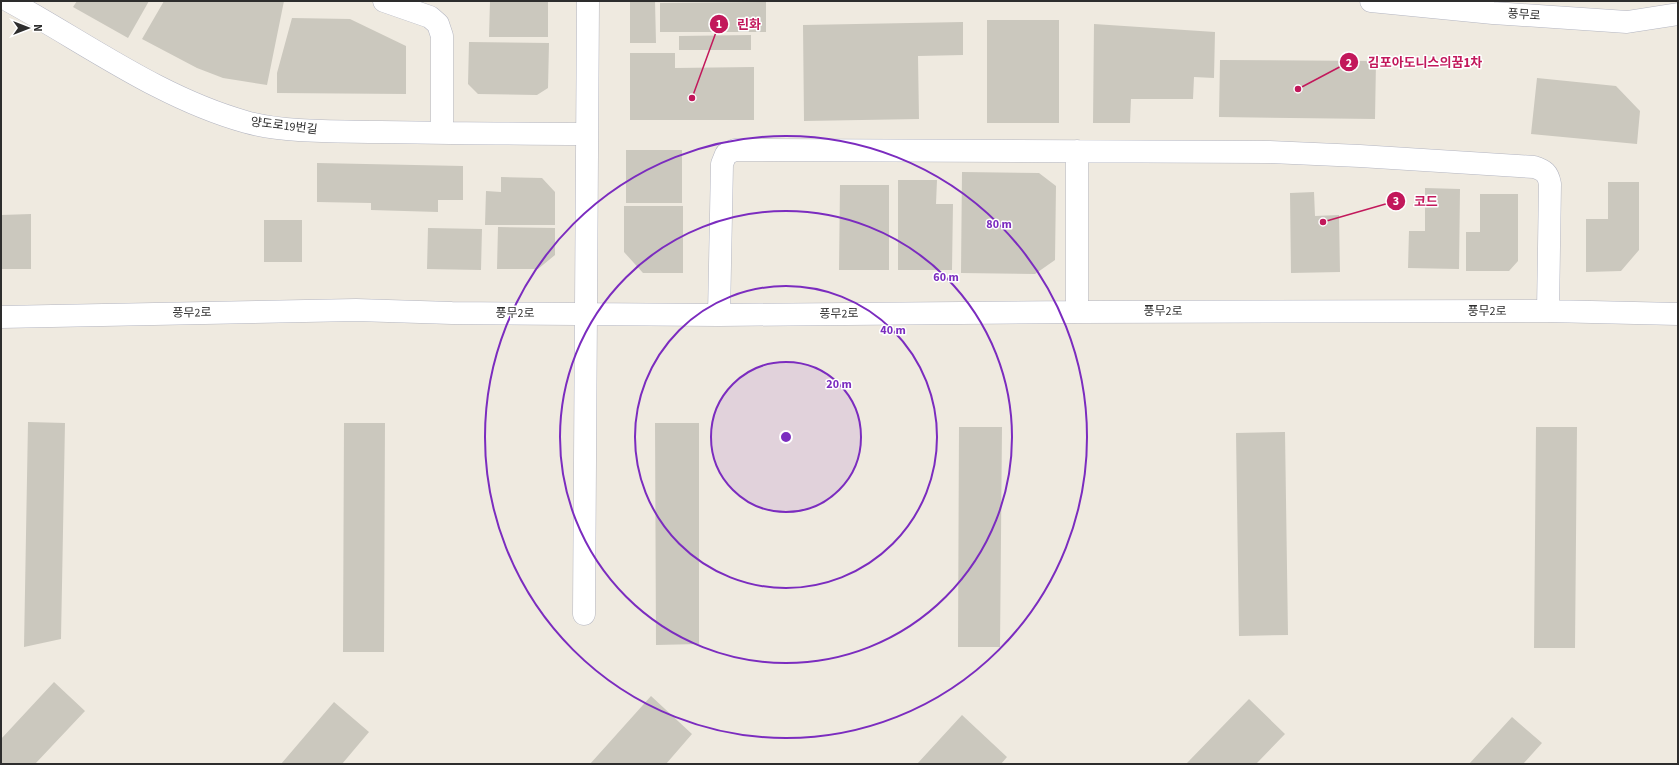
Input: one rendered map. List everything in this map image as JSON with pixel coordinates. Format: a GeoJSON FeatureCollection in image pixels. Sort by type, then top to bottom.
{"type":"FeatureCollection","features":[{"type":"Feature","properties":{"kind":"street"},"geometry":{"type":"LineString","coordinates":[[384,1],[430,17],[438,24],[442,36],[442,133]]}},
{"type":"Feature","properties":{"kind":"street"},"geometry":{"type":"LineString","coordinates":[[584,614],[588,1]]}},
{"type":"Feature","properties":{"kind":"street","name":"풍무로"},"geometry":{"type":"LineString","coordinates":[[1371,1],[1493,13],[1627,22],[1678,14]]}},
{"type":"Feature","properties":{"kind":"street","name":"양도로19번길"},"geometry":{"type":"LineString","coordinates":[[22,4],[139,76],[180,97],[222,114],[247,122],[320,131],[587,134]]}},
{"type":"Feature","properties":{"kind":"street"},"geometry":{"type":"LineString","coordinates":[[719,315],[722,164],[726,154],[735,150],[1269,152],[1534,167],[1542,169],[1548,175],[1550,184],[1548,311]]}},
{"type":"Feature","properties":{"kind":"street"},"geometry":{"type":"LineString","coordinates":[[1077,151],[1077,312]]}},
{"type":"Feature","properties":{"kind":"street","name":"풍무2로"},"geometry":{"type":"LineString","coordinates":[[1,317],[320,310],[719,315],[1077,312],[1548,311],[1678,314]]}},
{"type":"Feature","properties":{"kind":"building"},"geometry":{"type":"Polygon","coordinates":[[[77,1],[149,1],[128,38],[73,7],[77,1]]]}},
{"type":"Feature","properties":{"kind":"building"},"geometry":{"type":"Polygon","coordinates":[[[164,1],[284,1],[267,85],[223,78],[197,68],[142,39],[164,1]]]}},
{"type":"Feature","properties":{"kind":"building"},"geometry":{"type":"Polygon","coordinates":[[[490,1],[548,1],[548,37],[489,37],[490,1]]]}},
{"type":"Feature","properties":{"kind":"building"},"geometry":{"type":"Polygon","coordinates":[[[630,1],[655,1],[656,43],[630,43],[630,1]]]}},
{"type":"Feature","properties":{"kind":"building"},"geometry":{"type":"Polygon","coordinates":[[[766,2],[766,32],[660,32],[660,3],[766,2]]]}},
{"type":"Feature","properties":{"kind":"building"},"geometry":{"type":"Polygon","coordinates":[[[292,18],[350,19],[406,46],[406,94],[277,93],[277,73],[292,18]]]}},
{"type":"Feature","properties":{"kind":"building"},"geometry":{"type":"Polygon","coordinates":[[[987,20],[1059,20],[1059,123],[987,123],[987,20]]]}},
{"type":"Feature","properties":{"kind":"building"},"geometry":{"type":"Polygon","coordinates":[[[963,22],[963,55],[918,56],[919,119],[804,121],[803,25],[963,22]]]}},
{"type":"Feature","properties":{"kind":"building"},"geometry":{"type":"Polygon","coordinates":[[[1094,24],[1215,32],[1214,78],[1194,77],[1193,99],[1131,99],[1130,123],[1093,123],[1094,24]]]}},
{"type":"Feature","properties":{"kind":"building"},"geometry":{"type":"Polygon","coordinates":[[[751,35],[751,50],[679,50],[679,36],[751,35]]]}},
{"type":"Feature","properties":{"kind":"building"},"geometry":{"type":"Polygon","coordinates":[[[469,42],[549,43],[548,88],[537,95],[478,94],[468,84],[469,42]]]}},
{"type":"Feature","properties":{"kind":"building"},"geometry":{"type":"Polygon","coordinates":[[[630,53],[675,53],[675,68],[754,67],[754,120],[630,120],[630,53]]]}},
{"type":"Feature","properties":{"kind":"building"},"geometry":{"type":"Polygon","coordinates":[[[1220,60],[1376,61],[1375,119],[1219,117],[1220,60]]]}},
{"type":"Feature","properties":{"kind":"building"},"geometry":{"type":"Polygon","coordinates":[[[1537,78],[1616,86],[1640,111],[1637,144],[1531,134],[1537,78]]]}},
{"type":"Feature","properties":{"kind":"building"},"geometry":{"type":"Polygon","coordinates":[[[626,150],[682,150],[682,203],[626,203],[626,150]]]}},
{"type":"Feature","properties":{"kind":"building"},"geometry":{"type":"Polygon","coordinates":[[[317,163],[463,166],[463,200],[438,200],[438,212],[371,210],[371,203],[317,202],[317,163]]]}},
{"type":"Feature","properties":{"kind":"building"},"geometry":{"type":"Polygon","coordinates":[[[962,172],[1039,173],[1056,186],[1055,260],[1035,274],[961,273],[962,172]]]}},
{"type":"Feature","properties":{"kind":"building"},"geometry":{"type":"Polygon","coordinates":[[[501,177],[542,178],[555,192],[555,225],[485,225],[486,191],[501,192],[501,177]]]}},
{"type":"Feature","properties":{"kind":"building"},"geometry":{"type":"Polygon","coordinates":[[[898,180],[937,180],[936,204],[953,204],[952,270],[898,270],[898,180]]]}},
{"type":"Feature","properties":{"kind":"building"},"geometry":{"type":"Polygon","coordinates":[[[1608,182],[1639,182],[1639,250],[1621,271],[1586,272],[1586,219],[1608,219],[1608,182]]]}},
{"type":"Feature","properties":{"kind":"building"},"geometry":{"type":"Polygon","coordinates":[[[840,185],[889,185],[889,270],[839,270],[840,185]]]}},
{"type":"Feature","properties":{"kind":"building"},"geometry":{"type":"Polygon","coordinates":[[[1425,188],[1460,189],[1459,269],[1408,268],[1409,231],[1425,231],[1425,188]]]}},
{"type":"Feature","properties":{"kind":"building"},"geometry":{"type":"Polygon","coordinates":[[[1314,192],[1315,216],[1339,215],[1340,272],[1291,273],[1290,193],[1314,192]]]}},
{"type":"Feature","properties":{"kind":"building"},"geometry":{"type":"Polygon","coordinates":[[[1480,194],[1518,194],[1518,261],[1509,271],[1466,271],[1466,232],[1480,232],[1480,194]]]}},
{"type":"Feature","properties":{"kind":"building"},"geometry":{"type":"Polygon","coordinates":[[[624,206],[683,206],[683,273],[643,273],[624,252],[624,206]]]}},
{"type":"Feature","properties":{"kind":"building"},"geometry":{"type":"Polygon","coordinates":[[[31,214],[31,269],[1,269],[1,215],[31,214]]]}},
{"type":"Feature","properties":{"kind":"building"},"geometry":{"type":"Polygon","coordinates":[[[264,220],[302,220],[302,262],[264,262],[264,220]]]}},
{"type":"Feature","properties":{"kind":"building"},"geometry":{"type":"Polygon","coordinates":[[[498,227],[555,228],[555,255],[538,269],[497,269],[498,227]]]}},
{"type":"Feature","properties":{"kind":"building"},"geometry":{"type":"Polygon","coordinates":[[[428,228],[482,229],[481,270],[427,269],[428,228]]]}},
{"type":"Feature","properties":{"kind":"building"},"geometry":{"type":"Polygon","coordinates":[[[28,422],[65,423],[61,639],[24,647],[28,422]]]}},
{"type":"Feature","properties":{"kind":"building"},"geometry":{"type":"Polygon","coordinates":[[[344,423],[385,423],[384,652],[343,652],[344,423]]]}},
{"type":"Feature","properties":{"kind":"building"},"geometry":{"type":"Polygon","coordinates":[[[655,423],[699,423],[699,644],[656,645],[655,423]]]}},
{"type":"Feature","properties":{"kind":"building"},"geometry":{"type":"Polygon","coordinates":[[[959,427],[1002,427],[1000,647],[958,647],[959,427]]]}},
{"type":"Feature","properties":{"kind":"building"},"geometry":{"type":"Polygon","coordinates":[[[1536,427],[1577,427],[1575,648],[1534,648],[1536,427]]]}},
{"type":"Feature","properties":{"kind":"building"},"geometry":{"type":"Polygon","coordinates":[[[1285,432],[1288,635],[1239,636],[1236,433],[1285,432]]]}},
{"type":"Feature","properties":{"kind":"building"},"geometry":{"type":"Polygon","coordinates":[[[54,682],[85,711],[35,764],[1,764],[1,739],[54,682]]]}},
{"type":"Feature","properties":{"kind":"building"},"geometry":{"type":"Polygon","coordinates":[[[651,696],[692,734],[666,764],[590,764],[651,696]]]}},
{"type":"Feature","properties":{"kind":"building"},"geometry":{"type":"Polygon","coordinates":[[[1249,699],[1285,734],[1256,764],[1186,764],[1249,699]]]}},
{"type":"Feature","properties":{"kind":"building"},"geometry":{"type":"Polygon","coordinates":[[[334,702],[369,732],[342,764],[281,764],[334,702]]]}},
{"type":"Feature","properties":{"kind":"building"},"geometry":{"type":"Polygon","coordinates":[[[962,715],[1007,757],[1001,764],[917,764],[962,715]]]}},
{"type":"Feature","properties":{"kind":"building"},"geometry":{"type":"Polygon","coordinates":[[[1512,717],[1542,743],[1523,764],[1469,764],[1512,717]]]}},
{"type":"Feature","properties":{"kind":"place","name":"김포아도니스의꿈1차"},"geometry":{"type":"Point","coordinates":[1298,89]}},
{"type":"Feature","properties":{"kind":"place","name":"린화"},"geometry":{"type":"Point","coordinates":[692,98]}},
{"type":"Feature","properties":{"kind":"place","name":"코드"},"geometry":{"type":"Point","coordinates":[1323,222]}}]}
